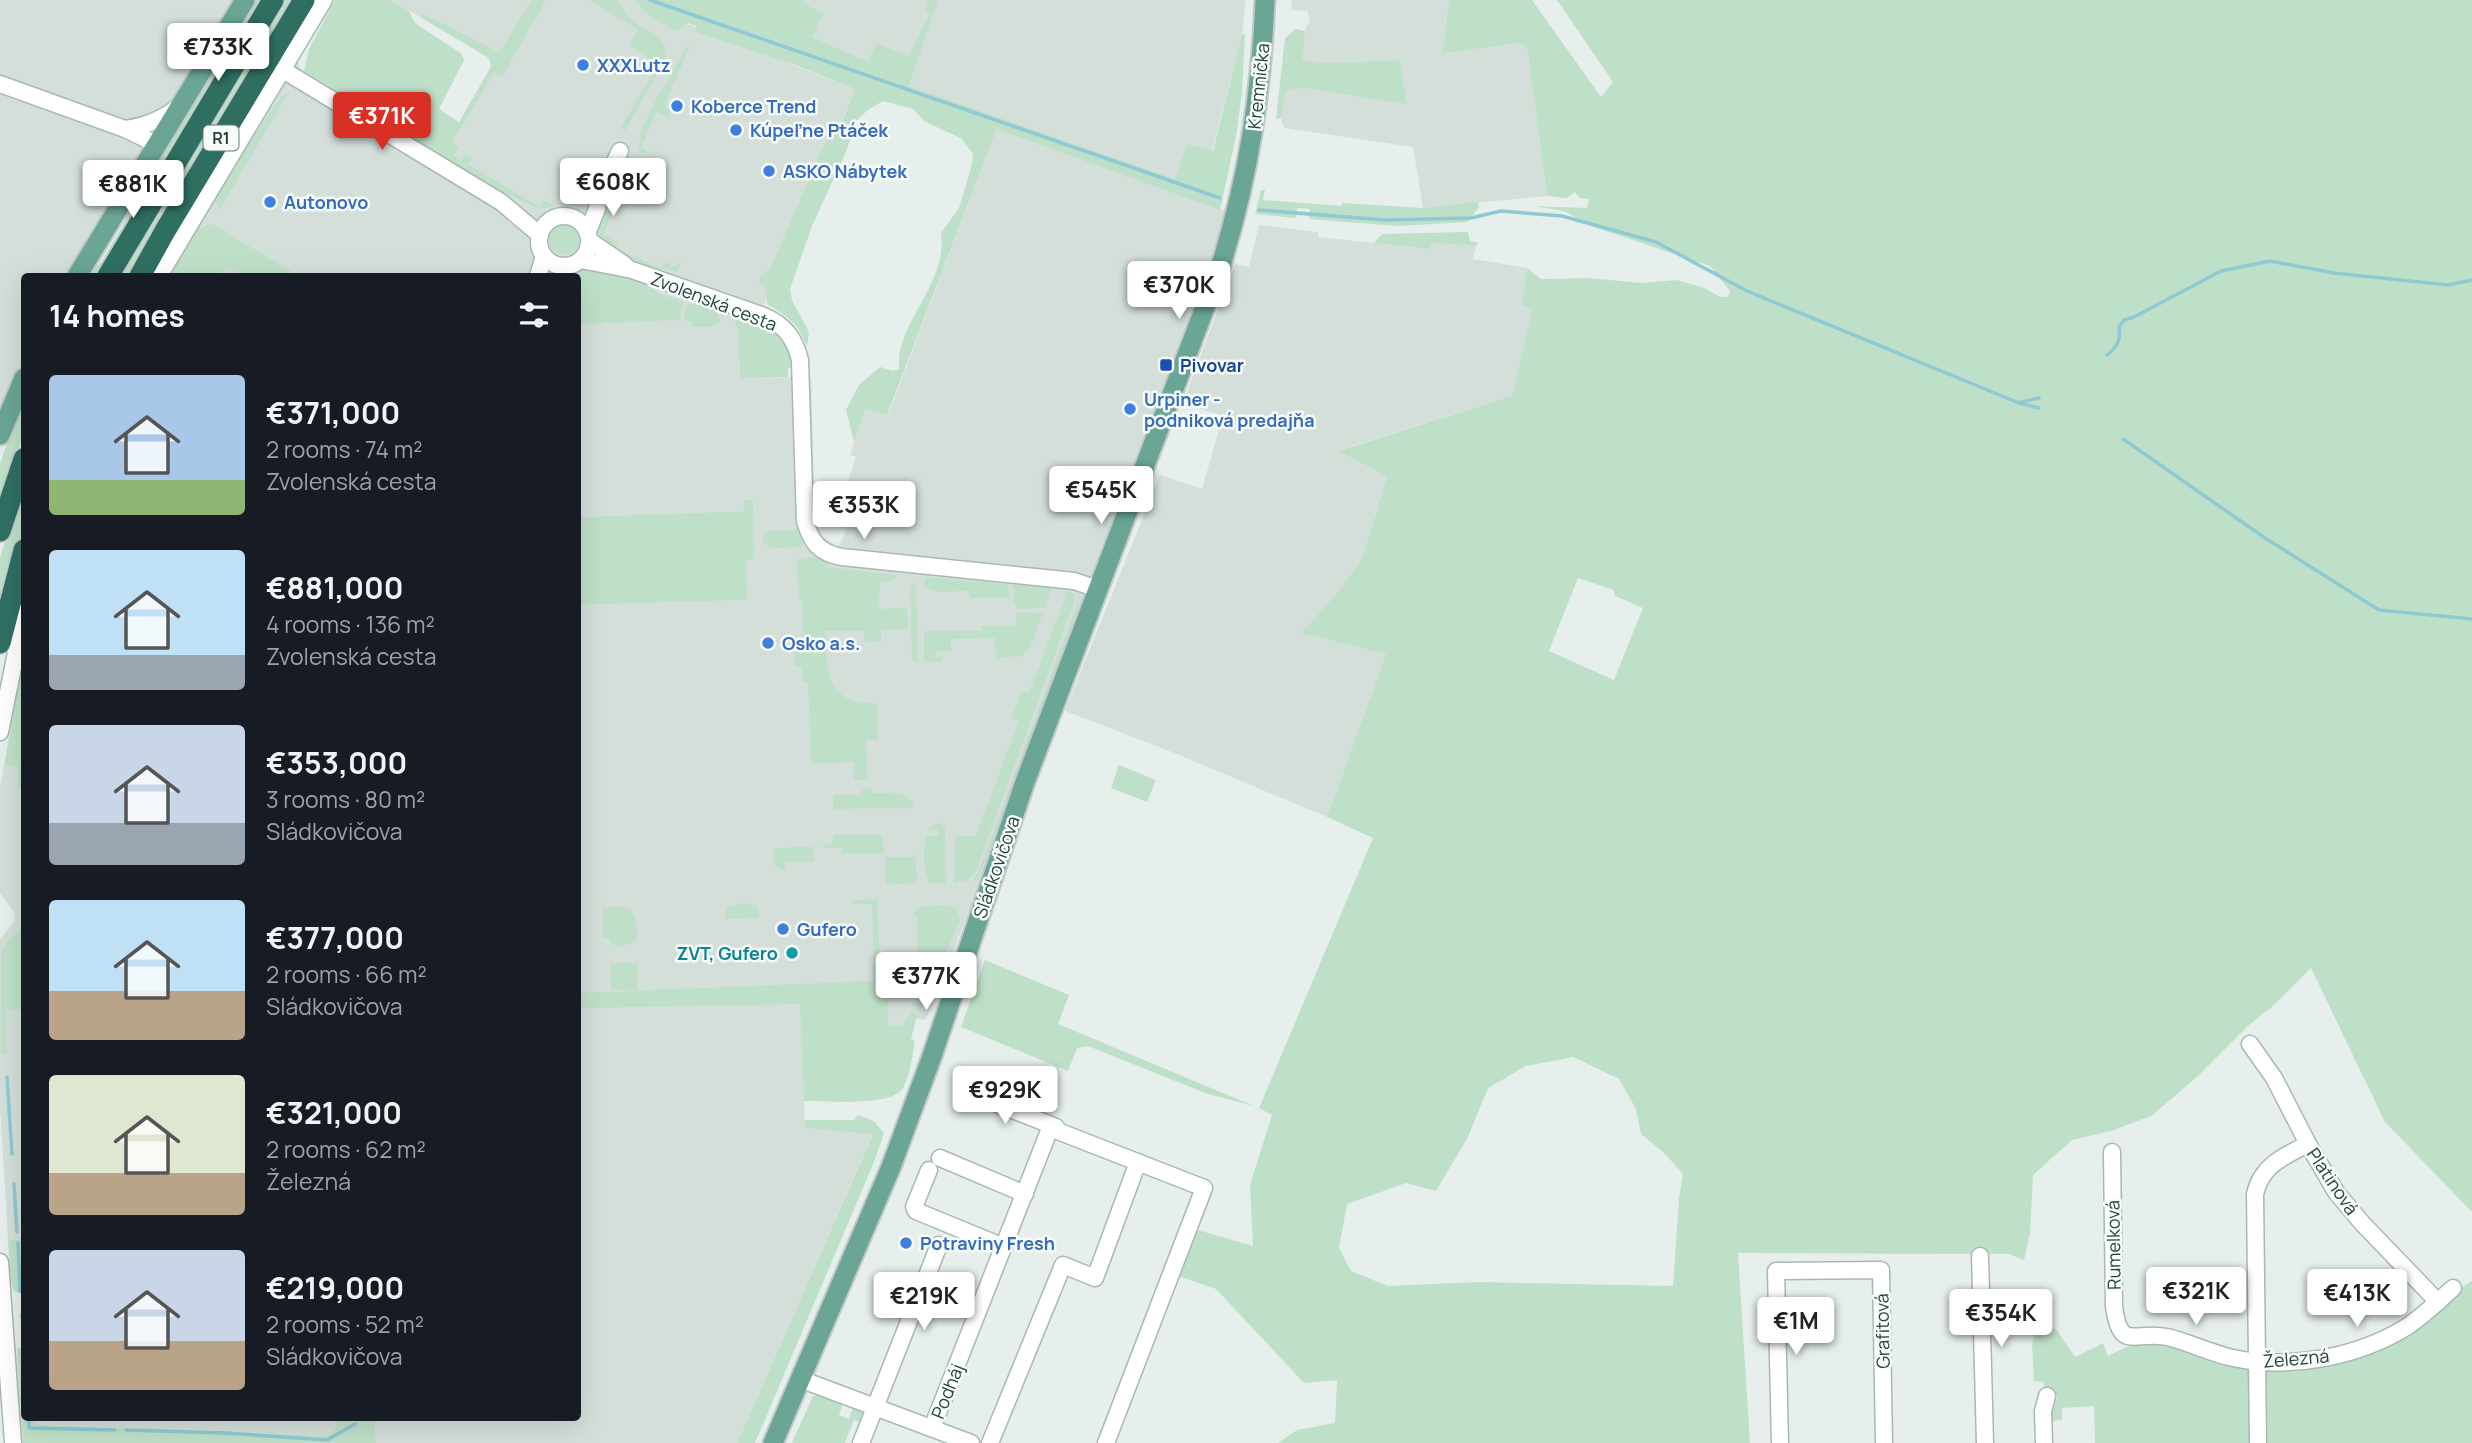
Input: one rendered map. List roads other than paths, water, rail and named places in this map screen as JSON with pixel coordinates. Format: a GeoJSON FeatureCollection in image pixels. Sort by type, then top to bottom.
{"type":"FeatureCollection","features":[{"type":"Feature","properties":{"kind":"highway","name":"R1"},"geometry":{"type":"LineString","coordinates":[[109,273],[273,0]]}},
{"type":"Feature","properties":{"kind":"highway","name":"R1"},"geometry":{"type":"LineString","coordinates":[[142,273],[304,0]]}},
{"type":"Feature","properties":{"kind":"highway"},"geometry":{"type":"LineString","coordinates":[[0,531],[21,468]]}},
{"type":"Feature","properties":{"kind":"highway"},"geometry":{"type":"LineString","coordinates":[[0,643],[21,562]]}},
{"type":"Feature","properties":{"kind":"main road"},"geometry":{"type":"LineString","coordinates":[[79,273],[245,0]]}},
{"type":"Feature","properties":{"kind":"main road","name":"Kremnička"},"geometry":{"type":"LineString","coordinates":[[1246,172],[1258,105],[1265,0]]}},
{"type":"Feature","properties":{"kind":"main road","name":"Sládkovičova"},"geometry":{"type":"LineString","coordinates":[[773,1443],[909,1122],[1025,782],[1221,265],[1246,172]]}},
{"type":"Feature","properties":{"kind":"main road"},"geometry":{"type":"LineString","coordinates":[[0,435],[21,385]]}},
{"type":"Feature","properties":{"kind":"street"},"geometry":{"type":"LineString","coordinates":[[161,273],[324,0]]}},
{"type":"Feature","properties":{"kind":"street"},"geometry":{"type":"LineString","coordinates":[[282,70],[501,202],[540,235]]}},
{"type":"Feature","properties":{"kind":"street"},"geometry":{"type":"LineString","coordinates":[[0,84],[125,129],[156,144]]}},
{"type":"Feature","properties":{"kind":"street"},"geometry":{"type":"LineString","coordinates":[[125,129],[145,126],[179,107]]}},
{"type":"Feature","properties":{"kind":"street"},"geometry":{"type":"LineString","coordinates":[[581,260],[587,251],[600,193],[620,151]]}},
{"type":"Feature","properties":{"kind":"street"},"geometry":{"type":"LineString","coordinates":[[539,273],[544,256],[540,235],[544,226],[552,219],[573,217],[600,193]]}},
{"type":"Feature","properties":{"kind":"street"},"geometry":{"type":"LineString","coordinates":[[501,202],[552,219]]}},
{"type":"Feature","properties":{"kind":"street","name":"Zvolenská cesta"},"geometry":{"type":"LineString","coordinates":[[573,217],[582,223],[589,236],[632,270]]}},
{"type":"Feature","properties":{"kind":"street","name":"Zvolenská cesta"},"geometry":{"type":"LineString","coordinates":[[544,256],[557,271],[581,260],[632,270],[775,320],[792,337],[800,360],[805,521],[815,545],[823,552],[842,557],[1074,581],[1098,589]]}},
{"type":"Feature","properties":{"kind":"street"},"geometry":{"type":"LineString","coordinates":[[0,732],[21,628]]}},
{"type":"Feature","properties":{"kind":"street","name":"Platinová"},"geometry":{"type":"LineString","coordinates":[[2250,1044],[2274,1078],[2325,1174],[2349,1208],[2438,1302]]}},
{"type":"Feature","properties":{"kind":"street"},"geometry":{"type":"LineString","coordinates":[[967,1091],[1056,1127]]}},
{"type":"Feature","properties":{"kind":"street","name":"Podháj"},"geometry":{"type":"LineString","coordinates":[[932,1428],[1049,1131],[1055,1130],[1204,1188],[1106,1443]]}},
{"type":"Feature","properties":{"kind":"street"},"geometry":{"type":"LineString","coordinates":[[2258,1443],[2257,1185],[2269,1167],[2308,1144]]}},
{"type":"Feature","properties":{"kind":"street","name":"Rumelková"},"geometry":{"type":"LineString","coordinates":[[2112,1152],[2114,1306],[2118,1327],[2124,1335]]}},
{"type":"Feature","properties":{"kind":"street"},"geometry":{"type":"LineString","coordinates":[[990,1443],[1063,1265],[1095,1278],[1138,1162]]}},
{"type":"Feature","properties":{"kind":"street"},"geometry":{"type":"LineString","coordinates":[[1004,1247],[916,1211],[914,1207],[935,1164],[1025,1194]]}},
{"type":"Feature","properties":{"kind":"street"},"geometry":{"type":"LineString","coordinates":[[861,1443],[939,1245]]}},
{"type":"Feature","properties":{"kind":"street"},"geometry":{"type":"LineString","coordinates":[[0,1262],[13,1443]]}},
{"type":"Feature","properties":{"kind":"street"},"geometry":{"type":"LineString","coordinates":[[1976,1266],[1985,1443]]}},
{"type":"Feature","properties":{"kind":"street","name":"Grafitová"},"geometry":{"type":"LineString","coordinates":[[1780,1443],[1776,1271],[1829,1270],[1881,1270],[1884,1443]]}},
{"type":"Feature","properties":{"kind":"street","name":"Železná"},"geometry":{"type":"LineString","coordinates":[[2124,1335],[2165,1336],[2218,1354],[2258,1362],[2316,1358],[2353,1350],[2390,1336],[2409,1325],[2454,1288]]}},
{"type":"Feature","properties":{"kind":"street"},"geometry":{"type":"LineString","coordinates":[[800,1379],[874,1405],[965,1442]]}},
{"type":"Feature","properties":{"kind":"street"},"geometry":{"type":"LineString","coordinates":[[2044,1443],[2043,1411],[2046,1396]]}},
{"type":"Feature","properties":{"kind":"waterway"},"geometry":{"type":"LineString","coordinates":[[650,0],[1220,198]]}},
{"type":"Feature","properties":{"kind":"waterway"},"geometry":{"type":"LineString","coordinates":[[1259,210],[1385,220],[1471,218],[1501,211],[1562,216],[1656,242],[1747,291],[2019,403],[2039,408]]}},
{"type":"Feature","properties":{"kind":"waterway"},"geometry":{"type":"LineString","coordinates":[[2107,355],[2118,343],[2119,327],[2124,320],[2221,271],[2270,261],[2334,273],[2448,285],[2472,280]]}},
{"type":"Feature","properties":{"kind":"waterway"},"geometry":{"type":"LineString","coordinates":[[2021,402],[2039,398]]}},
{"type":"Feature","properties":{"kind":"waterway"},"geometry":{"type":"LineString","coordinates":[[2123,439],[2265,538],[2379,610],[2472,619]]}},
{"type":"Feature","properties":{"kind":"waterway"},"geometry":{"type":"LineString","coordinates":[[7,1077],[12,1154]]}},
{"type":"Feature","properties":{"kind":"waterway"},"geometry":{"type":"LineString","coordinates":[[14,1184],[17,1232]]}},
{"type":"Feature","properties":{"kind":"waterway"},"geometry":{"type":"LineString","coordinates":[[18,1243],[20,1291]]}},
{"type":"Feature","properties":{"kind":"waterway"},"geometry":{"type":"LineString","coordinates":[[29,1421],[29,1428],[115,1430]]}},
{"type":"Feature","properties":{"kind":"waterway"},"geometry":{"type":"LineString","coordinates":[[126,1430],[327,1440],[355,1424]]}},
{"type":"Feature","properties":{"kind":"place","name":"XXXLutz"},"geometry":{"type":"Point","coordinates":[583,65]}},
{"type":"Feature","properties":{"kind":"place","name":"Koberce Trend"},"geometry":{"type":"Point","coordinates":[677,106]}},
{"type":"Feature","properties":{"kind":"place","name":"Kúpeľne Ptáček"},"geometry":{"type":"Point","coordinates":[736,130]}},
{"type":"Feature","properties":{"kind":"place","name":"ASKO Nábytek"},"geometry":{"type":"Point","coordinates":[769,171]}},
{"type":"Feature","properties":{"kind":"place","name":"Autonovo"},"geometry":{"type":"Point","coordinates":[270,202]}},
{"type":"Feature","properties":{"kind":"place","name":"Pivovar"},"geometry":{"type":"Point","coordinates":[1166,365]}},
{"type":"Feature","properties":{"kind":"place","name":"Urpiner - podniková predajňa"},"geometry":{"type":"Point","coordinates":[1130,409]}},
{"type":"Feature","properties":{"kind":"place","name":"Osko a.s."},"geometry":{"type":"Point","coordinates":[768,643]}},
{"type":"Feature","properties":{"kind":"place","name":"Gufero"},"geometry":{"type":"Point","coordinates":[783,929]}},
{"type":"Feature","properties":{"kind":"place","name":"ZVT, Gufero"},"geometry":{"type":"Point","coordinates":[792,953]}},
{"type":"Feature","properties":{"kind":"place","name":"Potraviny Fresh"},"geometry":{"type":"Point","coordinates":[906,1243]}}]}
